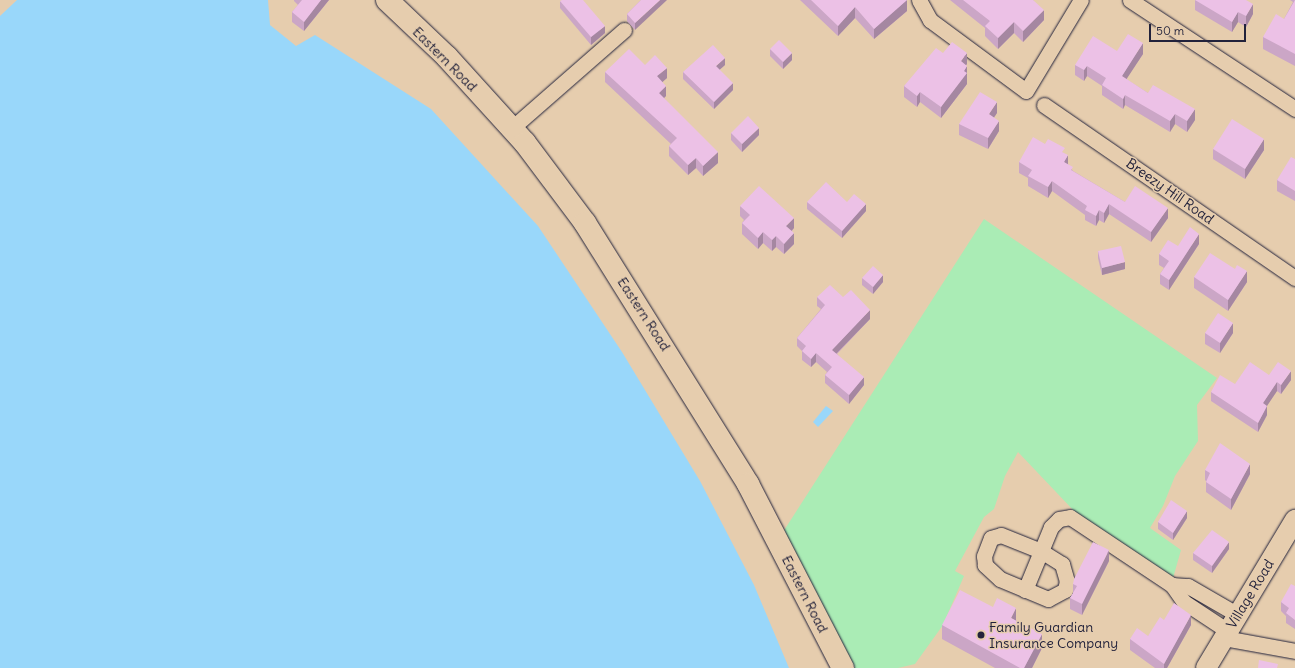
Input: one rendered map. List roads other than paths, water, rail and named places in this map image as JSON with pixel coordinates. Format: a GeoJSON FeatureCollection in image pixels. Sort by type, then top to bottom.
{"type":"FeatureCollection","features":[{"type":"Feature","properties":{"kind":"highway","name":"Eastern Road"},"geometry":{"type":"LineString","coordinates":[[387,0],[446,57],[512,128],[585,223],[661,340],[748,484],[843,668]]}},
{"type":"Feature","properties":{"kind":"main road","name":"Village Road"},"geometry":{"type":"LineString","coordinates":[[1206,668],[1295,520]]}},
{"type":"Feature","properties":{"kind":"street"},"geometry":{"type":"LineString","coordinates":[[919,0],[930,20],[1026,91],[1081,0]]}},
{"type":"Feature","properties":{"kind":"street"},"geometry":{"type":"LineString","coordinates":[[1130,0],[1295,109]]}},
{"type":"Feature","properties":{"kind":"street"},"geometry":{"type":"LineString","coordinates":[[512,128],[624,30]]}},
{"type":"Feature","properties":{"kind":"street","name":"Breezy Hill Road"},"geometry":{"type":"LineString","coordinates":[[1044,105],[1295,278]]}},
{"type":"Feature","properties":{"kind":"street"},"geometry":{"type":"LineString","coordinates":[[1025,590],[1051,527],[1059,518],[1070,517],[1172,585],[1184,602],[1230,628],[1295,651]]}},
{"type":"Feature","properties":{"kind":"street"},"geometry":{"type":"LineString","coordinates":[[1001,534],[1041,550],[1062,564],[1067,581],[1065,590],[1048,599],[1025,590],[1000,579],[985,565],[986,547],[991,538],[1001,534]]}},
{"type":"Feature","properties":{"kind":"water"},"geometry":{"type":"Polygon","coordinates":[[[17,0],[268,0],[270,25],[296,46],[315,35],[431,109],[538,226],[622,352],[700,481],[754,585],[789,668],[0,668],[0,16],[17,0]]]}},
{"type":"Feature","properties":{"kind":"water"},"geometry":{"type":"Polygon","coordinates":[[[826,406],[833,411],[818,427],[813,422],[826,406]]]}},
{"type":"Feature","properties":{"kind":"place","name":"Family Guardian Insurance Company"},"geometry":{"type":"Point","coordinates":[981,635]}}]}
